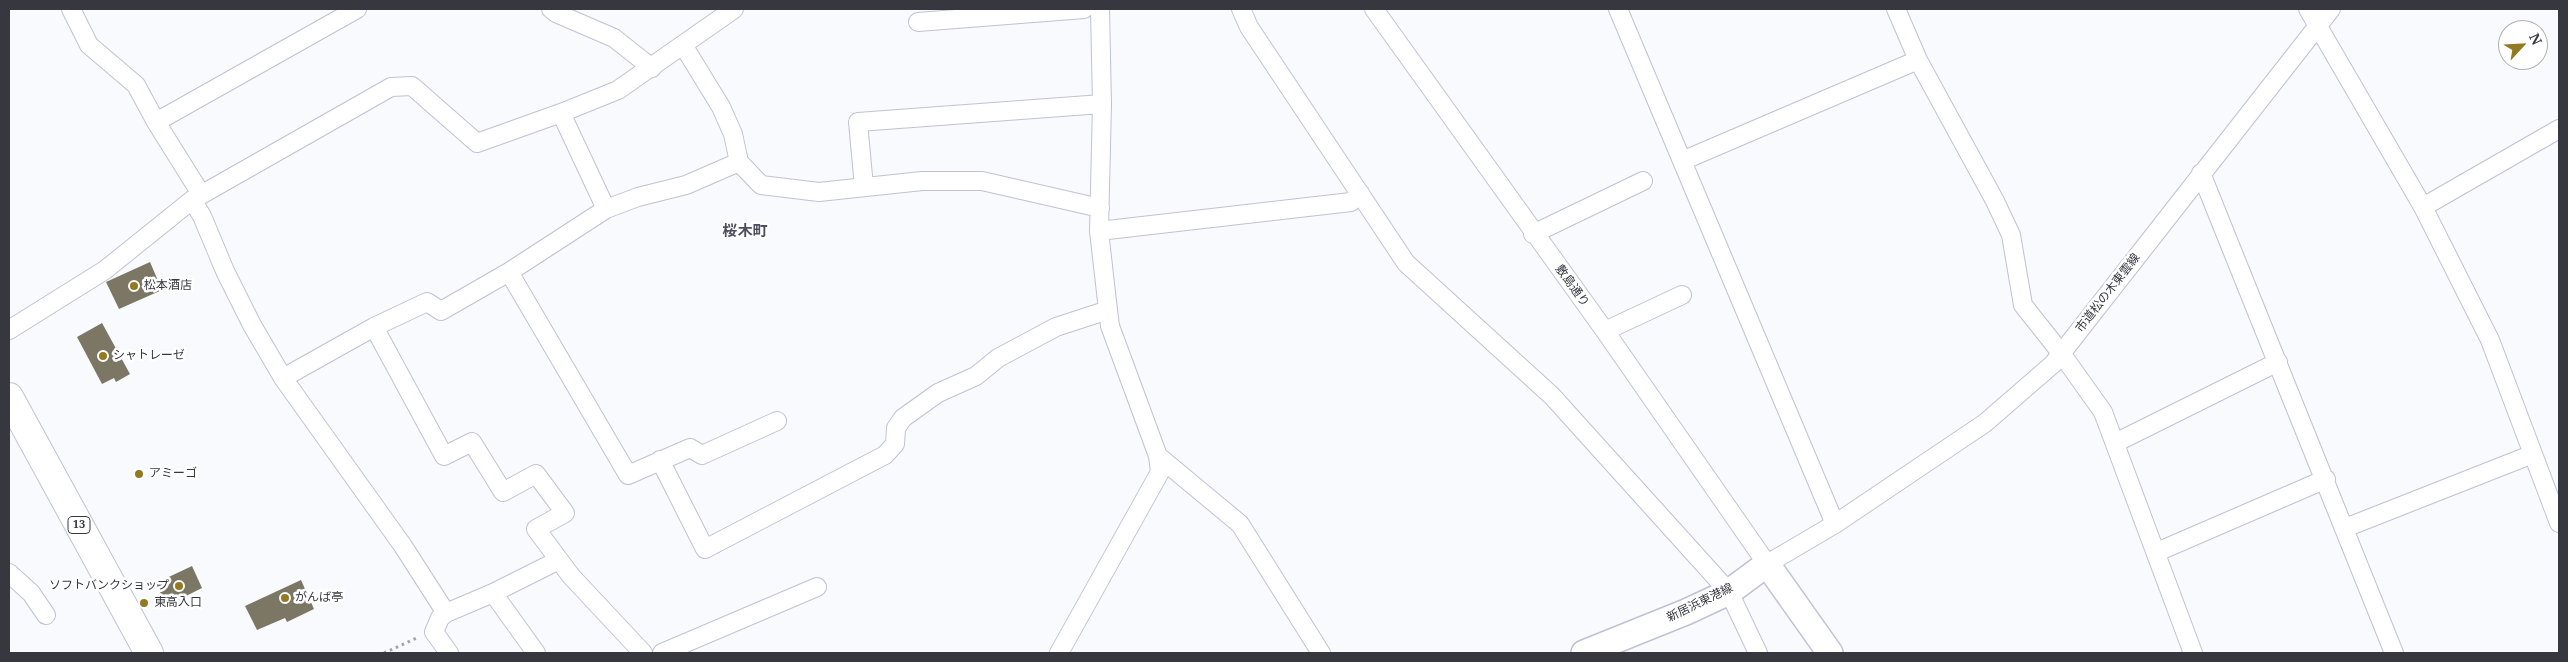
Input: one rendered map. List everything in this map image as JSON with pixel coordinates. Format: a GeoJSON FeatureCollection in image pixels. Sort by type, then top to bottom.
{"type":"FeatureCollection","features":[{"type":"Feature","properties":{"kind":"main road","name":"13"},"geometry":{"type":"LineString","coordinates":[[9,397],[149,653]]}},
{"type":"Feature","properties":{"kind":"main road","name":"新居浜東港線"},"geometry":{"type":"LineString","coordinates":[[1584,653],[1686,612],[1729,592],[1767,564]]}},
{"type":"Feature","properties":{"kind":"main road"},"geometry":{"type":"LineString","coordinates":[[1767,564],[1830,653]]}},
{"type":"Feature","properties":{"kind":"street"},"geometry":{"type":"LineString","coordinates":[[71,9],[89,45],[136,84],[196,197],[225,271],[248,317],[283,378],[403,546],[446,613]]}},
{"type":"Feature","properties":{"kind":"street"},"geometry":{"type":"LineString","coordinates":[[156,122],[357,9]]}},
{"type":"Feature","properties":{"kind":"street"},"geometry":{"type":"LineString","coordinates":[[552,9],[556,13],[614,38],[652,68]]}},
{"type":"Feature","properties":{"kind":"street"},"geometry":{"type":"LineString","coordinates":[[9,330],[105,270],[196,197],[391,87],[412,86],[477,143],[618,90],[734,9]]}},
{"type":"Feature","properties":{"kind":"street"},"geometry":{"type":"LineString","coordinates":[[918,22],[1084,9]]}},
{"type":"Feature","properties":{"kind":"street"},"geometry":{"type":"LineString","coordinates":[[1059,653],[1160,472],[1158,456],[1117,344],[1108,310],[1099,231],[1102,104],[1100,9]]}},
{"type":"Feature","properties":{"kind":"street"},"geometry":{"type":"LineString","coordinates":[[1241,9],[1249,26],[1406,263],[1552,396],[1729,592],[1758,653]]}},
{"type":"Feature","properties":{"kind":"street","name":"敷島通り"},"geometry":{"type":"LineString","coordinates":[[1374,9],[1533,234],[1605,332],[1767,564]]}},
{"type":"Feature","properties":{"kind":"street"},"geometry":{"type":"LineString","coordinates":[[1618,9],[1835,524]]}},
{"type":"Feature","properties":{"kind":"street"},"geometry":{"type":"LineString","coordinates":[[1896,9],[1918,60],[1995,201],[2011,235],[2023,305],[2104,412],[2193,653]]}},
{"type":"Feature","properties":{"kind":"street"},"geometry":{"type":"LineString","coordinates":[[2308,9],[2319,24],[2422,206],[2490,340],[2559,521]]}},
{"type":"Feature","properties":{"kind":"street","name":"市道松の木東雲線"},"geometry":{"type":"LineString","coordinates":[[1767,564],[1835,524],[1985,423],[2053,364],[2331,9]]}},
{"type":"Feature","properties":{"kind":"street"},"geometry":{"type":"LineString","coordinates":[[683,46],[721,107],[733,134],[739,162],[761,185],[819,192],[922,181],[982,181],[1100,208]]}},
{"type":"Feature","properties":{"kind":"street"},"geometry":{"type":"LineString","coordinates":[[1682,161],[1918,60]]}},
{"type":"Feature","properties":{"kind":"street"},"geometry":{"type":"LineString","coordinates":[[864,187],[858,122],[1102,104]]}},
{"type":"Feature","properties":{"kind":"street"},"geometry":{"type":"LineString","coordinates":[[560,113],[606,209]]}},
{"type":"Feature","properties":{"kind":"street"},"geometry":{"type":"LineString","coordinates":[[2422,206],[2559,129]]}},
{"type":"Feature","properties":{"kind":"street"},"geometry":{"type":"LineString","coordinates":[[283,378],[374,327],[427,302],[441,312],[509,272],[606,209],[638,197],[686,185],[739,162]]}},
{"type":"Feature","properties":{"kind":"street"},"geometry":{"type":"LineString","coordinates":[[2201,174],[2326,479],[2394,653]]}},
{"type":"Feature","properties":{"kind":"street"},"geometry":{"type":"LineString","coordinates":[[1533,234],[1643,181]]}},
{"type":"Feature","properties":{"kind":"street"},"geometry":{"type":"LineString","coordinates":[[1099,231],[1352,202],[1360,194]]}},
{"type":"Feature","properties":{"kind":"street"},"geometry":{"type":"LineString","coordinates":[[509,272],[628,475],[690,448],[702,456],[777,421]]}},
{"type":"Feature","properties":{"kind":"street"},"geometry":{"type":"LineString","coordinates":[[1605,332],[1682,295]]}},
{"type":"Feature","properties":{"kind":"street"},"geometry":{"type":"LineString","coordinates":[[660,460],[705,549],[885,455],[895,444],[896,428],[904,418],[938,393],[976,376],[998,358],[1056,327],[1108,310]]}},
{"type":"Feature","properties":{"kind":"street"},"geometry":{"type":"LineString","coordinates":[[374,327],[444,456],[472,442],[503,492],[536,474],[565,513],[536,529],[571,576],[643,653]]}},
{"type":"Feature","properties":{"kind":"street"},"geometry":{"type":"LineString","coordinates":[[2115,443],[2278,362]]}},
{"type":"Feature","properties":{"kind":"street"},"geometry":{"type":"LineString","coordinates":[[2345,528],[2533,454]]}},
{"type":"Feature","properties":{"kind":"street"},"geometry":{"type":"LineString","coordinates":[[1158,456],[1240,524],[1321,653]]}},
{"type":"Feature","properties":{"kind":"street"},"geometry":{"type":"LineString","coordinates":[[2157,552],[2326,479]]}},
{"type":"Feature","properties":{"kind":"street"},"geometry":{"type":"LineString","coordinates":[[449,653],[434,632],[446,613],[493,594],[559,560]]}},
{"type":"Feature","properties":{"kind":"street"},"geometry":{"type":"LineString","coordinates":[[9,573],[31,593],[46,615]]}},
{"type":"Feature","properties":{"kind":"street"},"geometry":{"type":"LineString","coordinates":[[662,653],[817,587]]}},
{"type":"Feature","properties":{"kind":"street"},"geometry":{"type":"LineString","coordinates":[[493,594],[536,653]]}},
{"type":"Feature","properties":{"kind":"path"},"geometry":{"type":"LineString","coordinates":[[384,653],[435,629]]}},
{"type":"Feature","properties":{"kind":"building","name":"松本酒店"},"geometry":{"type":"Polygon","coordinates":[[[150,262],[162,290],[119,309],[106,282],[150,262]]]}},
{"type":"Feature","properties":{"kind":"building","name":"シャトレーゼ"},"geometry":{"type":"Polygon","coordinates":[[[102,323],[130,374],[116,382],[114,378],[102,384],[77,337],[102,323]]]}},
{"type":"Feature","properties":{"kind":"building","name":"ソフトバンクショップ"},"geometry":{"type":"Polygon","coordinates":[[[192,566],[202,588],[166,606],[156,583],[192,566]]]}},
{"type":"Feature","properties":{"kind":"building","name":"がんば亭"},"geometry":{"type":"Polygon","coordinates":[[[301,580],[314,609],[287,622],[285,618],[257,630],[245,606],[301,580]]]}},
{"type":"Feature","properties":{"kind":"place","name":"松本酒店"},"geometry":{"type":"Point","coordinates":[134,286]}},
{"type":"Feature","properties":{"kind":"place","name":"シャトレーゼ"},"geometry":{"type":"Point","coordinates":[103,356]}},
{"type":"Feature","properties":{"kind":"place","name":"アミーゴ"},"geometry":{"type":"Point","coordinates":[139,474]}},
{"type":"Feature","properties":{"kind":"place","name":"ソフトバンクショップ"},"geometry":{"type":"Point","coordinates":[179,586]}},
{"type":"Feature","properties":{"kind":"place","name":"がんば亭"},"geometry":{"type":"Point","coordinates":[285,598]}},
{"type":"Feature","properties":{"kind":"place","name":"東高入口"},"geometry":{"type":"Point","coordinates":[144,603]}},
{"type":"Feature","properties":{"kind":"district","name":"桜木町"},"geometry":{"type":"Point","coordinates":[745,232]}}]}
